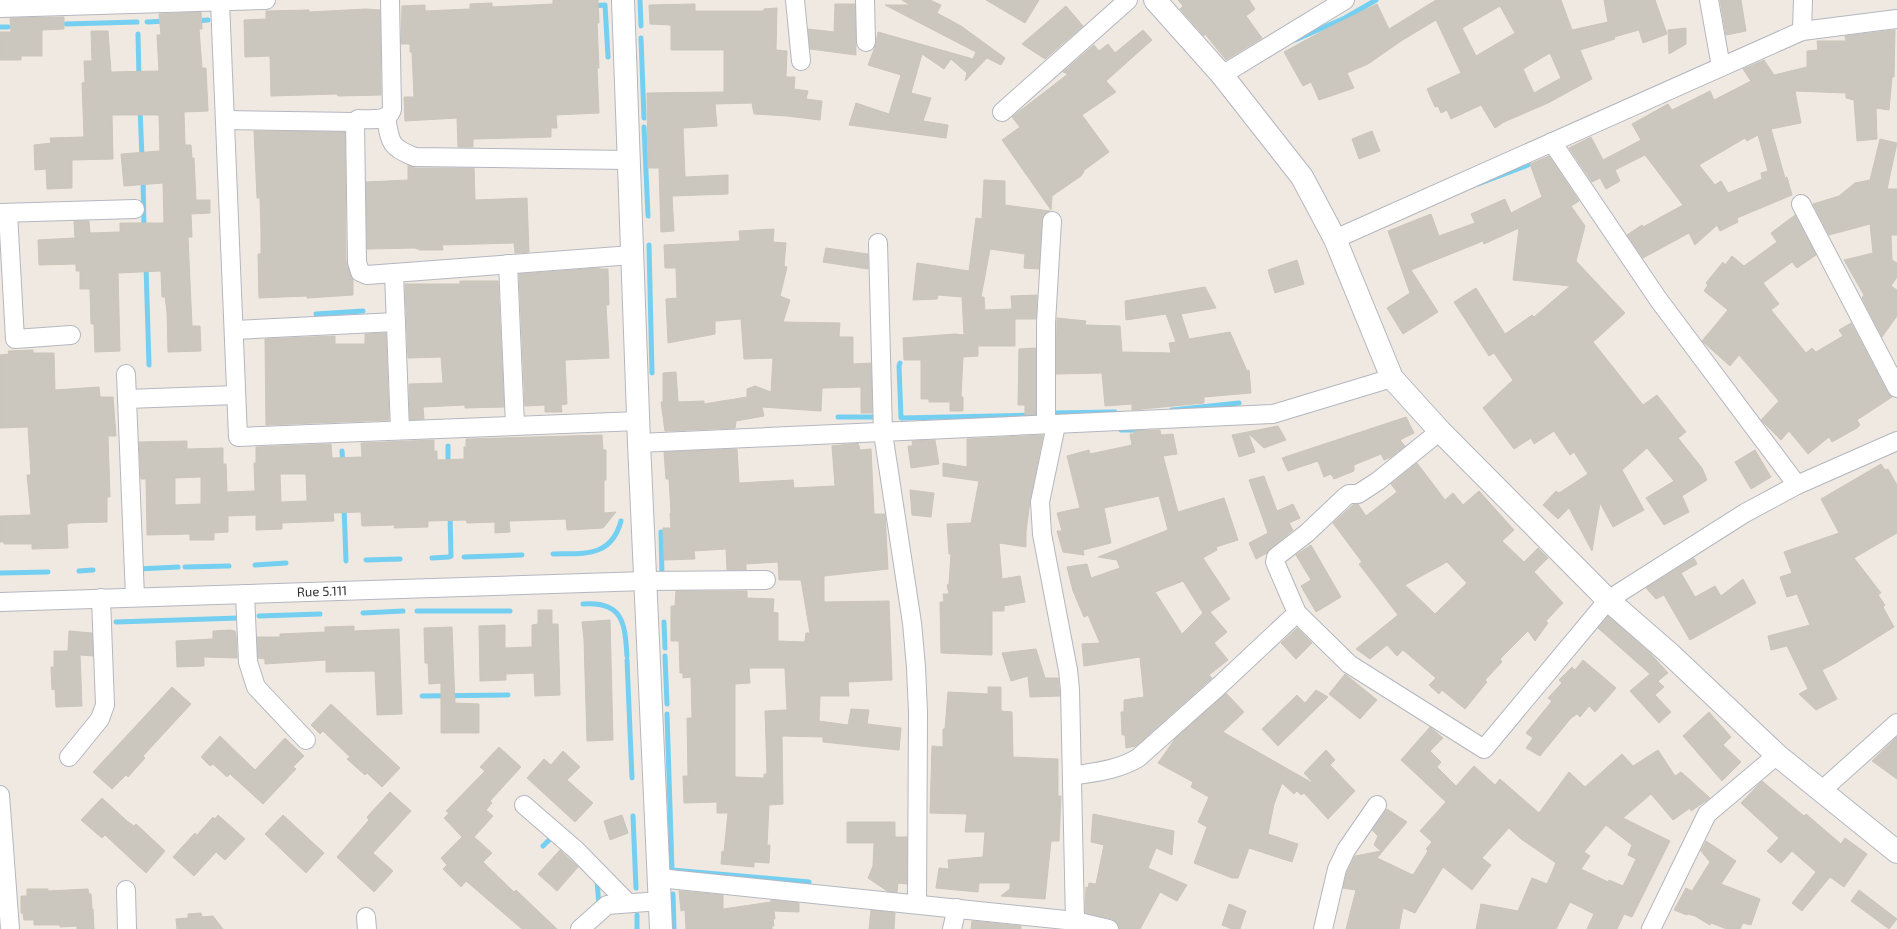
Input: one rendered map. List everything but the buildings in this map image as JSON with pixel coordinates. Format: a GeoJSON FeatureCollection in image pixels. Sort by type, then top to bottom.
{"type":"FeatureCollection","features":[{"type":"Feature","properties":{"kind":"street"},"geometry":{"type":"LineString","coordinates":[[0,8],[109,2],[220,2],[266,0]]}},
{"type":"Feature","properties":{"kind":"street"},"geometry":{"type":"LineString","coordinates":[[225,120],[355,122],[358,120],[386,117],[390,114],[392,109],[390,0]]}},
{"type":"Feature","properties":{"kind":"street"},"geometry":{"type":"LineString","coordinates":[[623,0],[638,443],[661,929]]}},
{"type":"Feature","properties":{"kind":"street"},"geometry":{"type":"LineString","coordinates":[[796,0],[801,61]]}},
{"type":"Feature","properties":{"kind":"street"},"geometry":{"type":"LineString","coordinates":[[865,0],[866,42]]}},
{"type":"Feature","properties":{"kind":"street"},"geometry":{"type":"LineString","coordinates":[[1002,112],[1128,0]]}},
{"type":"Feature","properties":{"kind":"street"},"geometry":{"type":"LineString","coordinates":[[1155,0],[1222,75],[1302,177],[1335,239],[1392,378],[1440,431],[1608,600],[1669,653],[1777,755],[1897,852]]}},
{"type":"Feature","properties":{"kind":"street"},"geometry":{"type":"LineString","coordinates":[[1222,75],[1345,0]]}},
{"type":"Feature","properties":{"kind":"street"},"geometry":{"type":"LineString","coordinates":[[1709,0],[1721,67]]}},
{"type":"Feature","properties":{"kind":"street"},"geometry":{"type":"LineString","coordinates":[[1802,31],[1803,0]]}},
{"type":"Feature","properties":{"kind":"street"},"geometry":{"type":"LineString","coordinates":[[220,2],[238,437],[638,421]]}},
{"type":"Feature","properties":{"kind":"street"},"geometry":{"type":"LineString","coordinates":[[1335,239],[1802,31],[1897,19]]}},
{"type":"Feature","properties":{"kind":"street"},"geometry":{"type":"LineString","coordinates":[[386,117],[389,138],[399,151],[415,157],[628,160]]}},
{"type":"Feature","properties":{"kind":"street"},"geometry":{"type":"LineString","coordinates":[[355,122],[357,262],[360,272],[367,275],[632,255]]}},
{"type":"Feature","properties":{"kind":"street"},"geometry":{"type":"LineString","coordinates":[[1552,142],[1658,299],[1797,485]]}},
{"type":"Feature","properties":{"kind":"street"},"geometry":{"type":"LineString","coordinates":[[1801,204],[1897,388]]}},
{"type":"Feature","properties":{"kind":"street"},"geometry":{"type":"LineString","coordinates":[[71,335],[15,339],[4,213],[135,209]]}},
{"type":"Feature","properties":{"kind":"street"},"geometry":{"type":"LineString","coordinates":[[1052,221],[1046,323],[1051,425],[1040,502],[1040,517],[1068,670],[1070,689],[1075,921]]}},
{"type":"Feature","properties":{"kind":"street"},"geometry":{"type":"LineString","coordinates":[[878,243],[883,433],[912,623],[916,668],[918,714],[917,903]]}},
{"type":"Feature","properties":{"kind":"street"},"geometry":{"type":"LineString","coordinates":[[508,264],[515,425]]}},
{"type":"Feature","properties":{"kind":"street"},"geometry":{"type":"LineString","coordinates":[[394,273],[400,430]]}},
{"type":"Feature","properties":{"kind":"street"},"geometry":{"type":"LineString","coordinates":[[234,330],[396,322]]}},
{"type":"Feature","properties":{"kind":"street"},"geometry":{"type":"LineString","coordinates":[[126,374],[135,597]]}},
{"type":"Feature","properties":{"kind":"street"},"geometry":{"type":"LineString","coordinates":[[638,443],[1273,414],[1392,378]]}},
{"type":"Feature","properties":{"kind":"street"},"geometry":{"type":"LineString","coordinates":[[127,399],[236,395]]}},
{"type":"Feature","properties":{"kind":"street"},"geometry":{"type":"LineString","coordinates":[[1440,431],[1378,481],[1358,494],[1349,494],[1345,497],[1307,532],[1276,557],[1275,562],[1297,614],[1349,664],[1484,750],[1608,600],[1745,513],[1797,485],[1897,441]]}},
{"type":"Feature","properties":{"kind":"street","name":"Rue 5.111"},"geometry":{"type":"LineString","coordinates":[[0,602],[645,581],[766,580]]}},
{"type":"Feature","properties":{"kind":"street"},"geometry":{"type":"LineString","coordinates":[[246,594],[248,662],[256,687],[306,740]]}},
{"type":"Feature","properties":{"kind":"street"},"geometry":{"type":"LineString","coordinates":[[69,757],[100,719],[105,705],[101,598]]}},
{"type":"Feature","properties":{"kind":"street"},"geometry":{"type":"LineString","coordinates":[[1072,776],[1114,768],[1127,764],[1138,758],[1297,614]]}},
{"type":"Feature","properties":{"kind":"street"},"geometry":{"type":"LineString","coordinates":[[1821,791],[1897,723]]}},
{"type":"Feature","properties":{"kind":"street"},"geometry":{"type":"LineString","coordinates":[[1651,929],[1706,814],[1777,755]]}},
{"type":"Feature","properties":{"kind":"street"},"geometry":{"type":"LineString","coordinates":[[0,795],[10,929]]}},
{"type":"Feature","properties":{"kind":"street"},"geometry":{"type":"LineString","coordinates":[[524,805],[576,850],[628,903]]}},
{"type":"Feature","properties":{"kind":"street"},"geometry":{"type":"LineString","coordinates":[[1323,929],[1337,869],[1346,850],[1377,805]]}},
{"type":"Feature","properties":{"kind":"street"},"geometry":{"type":"LineString","coordinates":[[659,878],[917,903],[1075,921],[1109,929]]}},
{"type":"Feature","properties":{"kind":"street"},"geometry":{"type":"LineString","coordinates":[[126,890],[127,929]]}},
{"type":"Feature","properties":{"kind":"street"},"geometry":{"type":"LineString","coordinates":[[580,929],[607,905],[660,901]]}},
{"type":"Feature","properties":{"kind":"street"},"geometry":{"type":"LineString","coordinates":[[952,929],[957,908]]}},
{"type":"Feature","properties":{"kind":"waterway"},"geometry":{"type":"LineString","coordinates":[[640,0],[641,26]]}},
{"type":"Feature","properties":{"kind":"waterway"},"geometry":{"type":"LineString","coordinates":[[1295,40],[1345,18],[1376,0]]}},
{"type":"Feature","properties":{"kind":"waterway"},"geometry":{"type":"LineString","coordinates":[[592,6],[605,5],[608,57]]}},
{"type":"Feature","properties":{"kind":"waterway"},"geometry":{"type":"LineString","coordinates":[[195,21],[208,20]]}},
{"type":"Feature","properties":{"kind":"waterway"},"geometry":{"type":"LineString","coordinates":[[147,22],[167,21]]}},
{"type":"Feature","properties":{"kind":"waterway"},"geometry":{"type":"LineString","coordinates":[[66,24],[137,22]]}},
{"type":"Feature","properties":{"kind":"waterway"},"geometry":{"type":"LineString","coordinates":[[0,27],[8,27]]}},
{"type":"Feature","properties":{"kind":"waterway"},"geometry":{"type":"LineString","coordinates":[[138,34],[139,78]]}},
{"type":"Feature","properties":{"kind":"waterway"},"geometry":{"type":"LineString","coordinates":[[641,38],[644,118]]}},
{"type":"Feature","properties":{"kind":"waterway"},"geometry":{"type":"LineString","coordinates":[[140,108],[142,158]]}},
{"type":"Feature","properties":{"kind":"waterway"},"geometry":{"type":"LineString","coordinates":[[644,127],[648,216]]}},
{"type":"Feature","properties":{"kind":"waterway"},"geometry":{"type":"LineString","coordinates":[[1478,184],[1528,165]]}},
{"type":"Feature","properties":{"kind":"waterway"},"geometry":{"type":"LineString","coordinates":[[143,178],[144,228]]}},
{"type":"Feature","properties":{"kind":"waterway"},"geometry":{"type":"LineString","coordinates":[[649,245],[652,373]]}},
{"type":"Feature","properties":{"kind":"waterway"},"geometry":{"type":"LineString","coordinates":[[146,266],[149,365]]}},
{"type":"Feature","properties":{"kind":"waterway"},"geometry":{"type":"LineString","coordinates":[[316,314],[363,311]]}},
{"type":"Feature","properties":{"kind":"waterway"},"geometry":{"type":"LineString","coordinates":[[900,363],[901,418],[1039,415],[1043,413]]}},
{"type":"Feature","properties":{"kind":"waterway"},"geometry":{"type":"LineString","coordinates":[[1172,410],[1239,403]]}},
{"type":"Feature","properties":{"kind":"waterway"},"geometry":{"type":"LineString","coordinates":[[1052,413],[1115,412]]}},
{"type":"Feature","properties":{"kind":"waterway"},"geometry":{"type":"LineString","coordinates":[[838,417],[877,417]]}},
{"type":"Feature","properties":{"kind":"waterway"},"geometry":{"type":"LineString","coordinates":[[1121,430],[1141,430]]}},
{"type":"Feature","properties":{"kind":"waterway"},"geometry":{"type":"LineString","coordinates":[[448,446],[448,465]]}},
{"type":"Feature","properties":{"kind":"waterway"},"geometry":{"type":"LineString","coordinates":[[342,451],[343,464]]}},
{"type":"Feature","properties":{"kind":"waterway"},"geometry":{"type":"LineString","coordinates":[[344,506],[346,561]]}},
{"type":"Feature","properties":{"kind":"waterway"},"geometry":{"type":"LineString","coordinates":[[450,515],[451,556]]}},
{"type":"Feature","properties":{"kind":"waterway"},"geometry":{"type":"LineString","coordinates":[[553,554],[575,554],[595,551],[611,542],[621,521]]}},
{"type":"Feature","properties":{"kind":"waterway"},"geometry":{"type":"LineString","coordinates":[[661,532],[662,577]]}},
{"type":"Feature","properties":{"kind":"waterway"},"geometry":{"type":"LineString","coordinates":[[464,557],[522,555]]}},
{"type":"Feature","properties":{"kind":"waterway"},"geometry":{"type":"LineString","coordinates":[[432,558],[449,557]]}},
{"type":"Feature","properties":{"kind":"waterway"},"geometry":{"type":"LineString","coordinates":[[366,560],[400,559]]}},
{"type":"Feature","properties":{"kind":"waterway"},"geometry":{"type":"LineString","coordinates":[[255,565],[286,563]]}},
{"type":"Feature","properties":{"kind":"waterway"},"geometry":{"type":"LineString","coordinates":[[185,567],[229,566]]}},
{"type":"Feature","properties":{"kind":"waterway"},"geometry":{"type":"LineString","coordinates":[[138,569],[178,567]]}},
{"type":"Feature","properties":{"kind":"waterway"},"geometry":{"type":"LineString","coordinates":[[79,571],[93,570]]}},
{"type":"Feature","properties":{"kind":"waterway"},"geometry":{"type":"LineString","coordinates":[[0,573],[48,572]]}},
{"type":"Feature","properties":{"kind":"waterway"},"geometry":{"type":"LineString","coordinates":[[583,604],[596,604],[606,606],[614,610],[623,624],[627,656]]}},
{"type":"Feature","properties":{"kind":"waterway"},"geometry":{"type":"LineString","coordinates":[[363,613],[403,611]]}},
{"type":"Feature","properties":{"kind":"waterway"},"geometry":{"type":"LineString","coordinates":[[417,611],[510,611]]}},
{"type":"Feature","properties":{"kind":"waterway"},"geometry":{"type":"LineString","coordinates":[[259,616],[320,614]]}},
{"type":"Feature","properties":{"kind":"waterway"},"geometry":{"type":"LineString","coordinates":[[116,622],[239,618]]}},
{"type":"Feature","properties":{"kind":"waterway"},"geometry":{"type":"LineString","coordinates":[[664,622],[665,648]]}},
{"type":"Feature","properties":{"kind":"waterway"},"geometry":{"type":"LineString","coordinates":[[665,656],[667,704]]}},
{"type":"Feature","properties":{"kind":"waterway"},"geometry":{"type":"LineString","coordinates":[[627,660],[632,778]]}},
{"type":"Feature","properties":{"kind":"waterway"},"geometry":{"type":"LineString","coordinates":[[422,696],[508,695]]}},
{"type":"Feature","properties":{"kind":"waterway"},"geometry":{"type":"LineString","coordinates":[[667,714],[672,870],[809,882]]}},
{"type":"Feature","properties":{"kind":"waterway"},"geometry":{"type":"LineString","coordinates":[[633,816],[636,888]]}},
{"type":"Feature","properties":{"kind":"waterway"},"geometry":{"type":"LineString","coordinates":[[543,846],[554,835]]}},
{"type":"Feature","properties":{"kind":"waterway"},"geometry":{"type":"LineString","coordinates":[[597,881],[599,906]]}},
{"type":"Feature","properties":{"kind":"waterway"},"geometry":{"type":"LineString","coordinates":[[673,894],[674,929]]}},
{"type":"Feature","properties":{"kind":"waterway"},"geometry":{"type":"LineString","coordinates":[[637,915],[637,929]]}}]}
